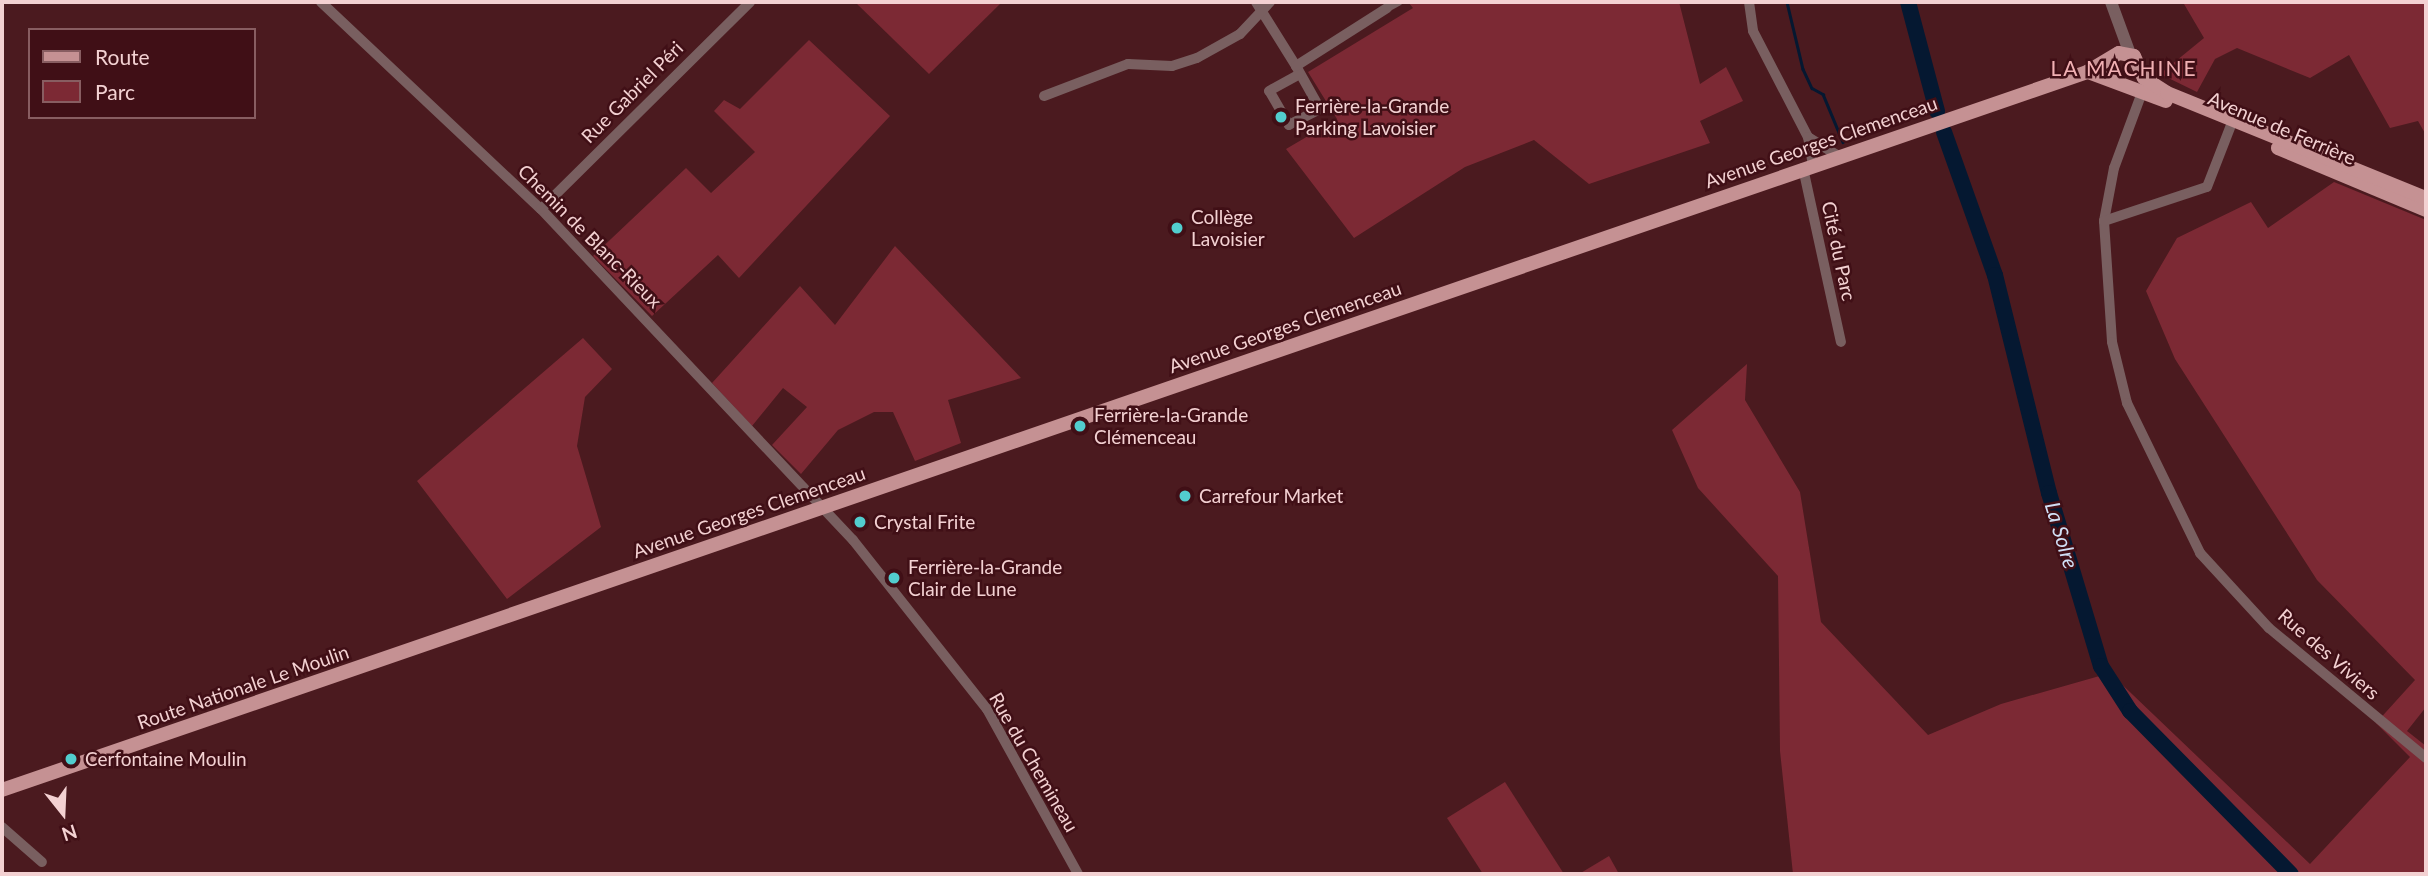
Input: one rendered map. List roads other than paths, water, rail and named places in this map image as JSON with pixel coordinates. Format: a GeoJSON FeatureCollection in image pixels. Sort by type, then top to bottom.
{"type":"FeatureCollection","features":[{"type":"Feature","properties":{"kind":"main road","name":"Avenue Georges Clemenceau"},"geometry":{"type":"LineString","coordinates":[[497,620],[2087,72],[2120,56]]}},
{"type":"Feature","properties":{"kind":"main road"},"geometry":{"type":"LineString","coordinates":[[2117,79],[2120,56]]}},
{"type":"Feature","properties":{"kind":"main road"},"geometry":{"type":"LineString","coordinates":[[2120,56],[2142,80],[2231,123],[2426,198]]}},
{"type":"Feature","properties":{"kind":"main road","name":"Avenue Georges Clemenceau"},"geometry":{"type":"LineString","coordinates":[[2087,72],[2117,79]]}},
{"type":"Feature","properties":{"kind":"main road"},"geometry":{"type":"LineString","coordinates":[[2117,79],[2142,80]]}},
{"type":"Feature","properties":{"kind":"main road"},"geometry":{"type":"LineString","coordinates":[[2117,79],[2142,80]]}},
{"type":"Feature","properties":{"kind":"main road","name":"Avenue de Ferrière"},"geometry":{"type":"LineString","coordinates":[[2231,123],[2426,210]]}},
{"type":"Feature","properties":{"kind":"main road","name":"Route Nationale Le Moulin"},"geometry":{"type":"LineString","coordinates":[[2,790],[497,620]]}},
{"type":"Feature","properties":{"kind":"street","name":"Chemin de Blanc-Rieux"},"geometry":{"type":"LineString","coordinates":[[321,2],[541,209],[824,506]]}},
{"type":"Feature","properties":{"kind":"street","name":"Rue Gabriel Péri"},"geometry":{"type":"LineString","coordinates":[[541,209],[750,2]]}},
{"type":"Feature","properties":{"kind":"street"},"geometry":{"type":"LineString","coordinates":[[1044,96],[1128,64],[1172,65],[1196,58],[1240,34],[1258,6],[1270,2]]}},
{"type":"Feature","properties":{"kind":"street"},"geometry":{"type":"LineString","coordinates":[[1258,6],[1298,70],[1320,109],[1289,125],[1269,90],[1298,70],[1387,8],[1398,2]]}},
{"type":"Feature","properties":{"kind":"street"},"geometry":{"type":"LineString","coordinates":[[1749,2],[1753,31],[1808,137],[1839,156]]}},
{"type":"Feature","properties":{"kind":"street"},"geometry":{"type":"LineString","coordinates":[[2110,2],[2125,35],[2120,56]]}},
{"type":"Feature","properties":{"kind":"street","name":"Rue des Viviers"},"geometry":{"type":"LineString","coordinates":[[2142,80],[2114,168],[2104,221],[2112,342],[2127,403],[2185,530],[2216,570],[2269,628],[2426,758]]}},
{"type":"Feature","properties":{"kind":"street"},"geometry":{"type":"LineString","coordinates":[[2104,221],[2207,187],[2231,123]]}},
{"type":"Feature","properties":{"kind":"street","name":"Cité du Parc"},"geometry":{"type":"LineString","coordinates":[[1808,137],[1808,166],[1840,342]]}},
{"type":"Feature","properties":{"kind":"street","name":"Rue du Chemineau"},"geometry":{"type":"LineString","coordinates":[[824,506],[987,709],[1077,874]]}},
{"type":"Feature","properties":{"kind":"street"},"geometry":{"type":"LineString","coordinates":[[2,827],[42,862]]}},
{"type":"Feature","properties":{"kind":"waterway"},"geometry":{"type":"LineString","coordinates":[[1787,2],[1803,69],[1812,88],[1823,94],[1843,142]]}},
{"type":"Feature","properties":{"kind":"waterway","name":"La Solre"},"geometry":{"type":"LineString","coordinates":[[1908,2],[1937,111]]}},
{"type":"Feature","properties":{"kind":"waterway","name":"La Solre"},"geometry":{"type":"LineString","coordinates":[[1944,132],[1995,275],[2049,493],[2101,666],[2130,711],[2291,874]]}},
{"type":"Feature","properties":{"kind":"place","name":"Ferrière-la-Grande Parking Lavoisier"},"geometry":{"type":"Point","coordinates":[1281,117]}},
{"type":"Feature","properties":{"kind":"place","name":"Collège Lavoisier"},"geometry":{"type":"Point","coordinates":[1177,228]}},
{"type":"Feature","properties":{"kind":"place","name":"Ferrière-la-Grande Clémenceau"},"geometry":{"type":"Point","coordinates":[1080,426]}},
{"type":"Feature","properties":{"kind":"place","name":"Carrefour Market"},"geometry":{"type":"Point","coordinates":[1185,496]}},
{"type":"Feature","properties":{"kind":"place","name":"Crystal Frite"},"geometry":{"type":"Point","coordinates":[860,522]}},
{"type":"Feature","properties":{"kind":"place","name":"Ferrière-la-Grande Clair de Lune"},"geometry":{"type":"Point","coordinates":[894,578]}},
{"type":"Feature","properties":{"kind":"place","name":"Cerfontaine Moulin"},"geometry":{"type":"Point","coordinates":[71,759]}},
{"type":"Feature","properties":{"kind":"district","name":"LA MACHINE"},"geometry":{"type":"Point","coordinates":[2124,68]}}]}
